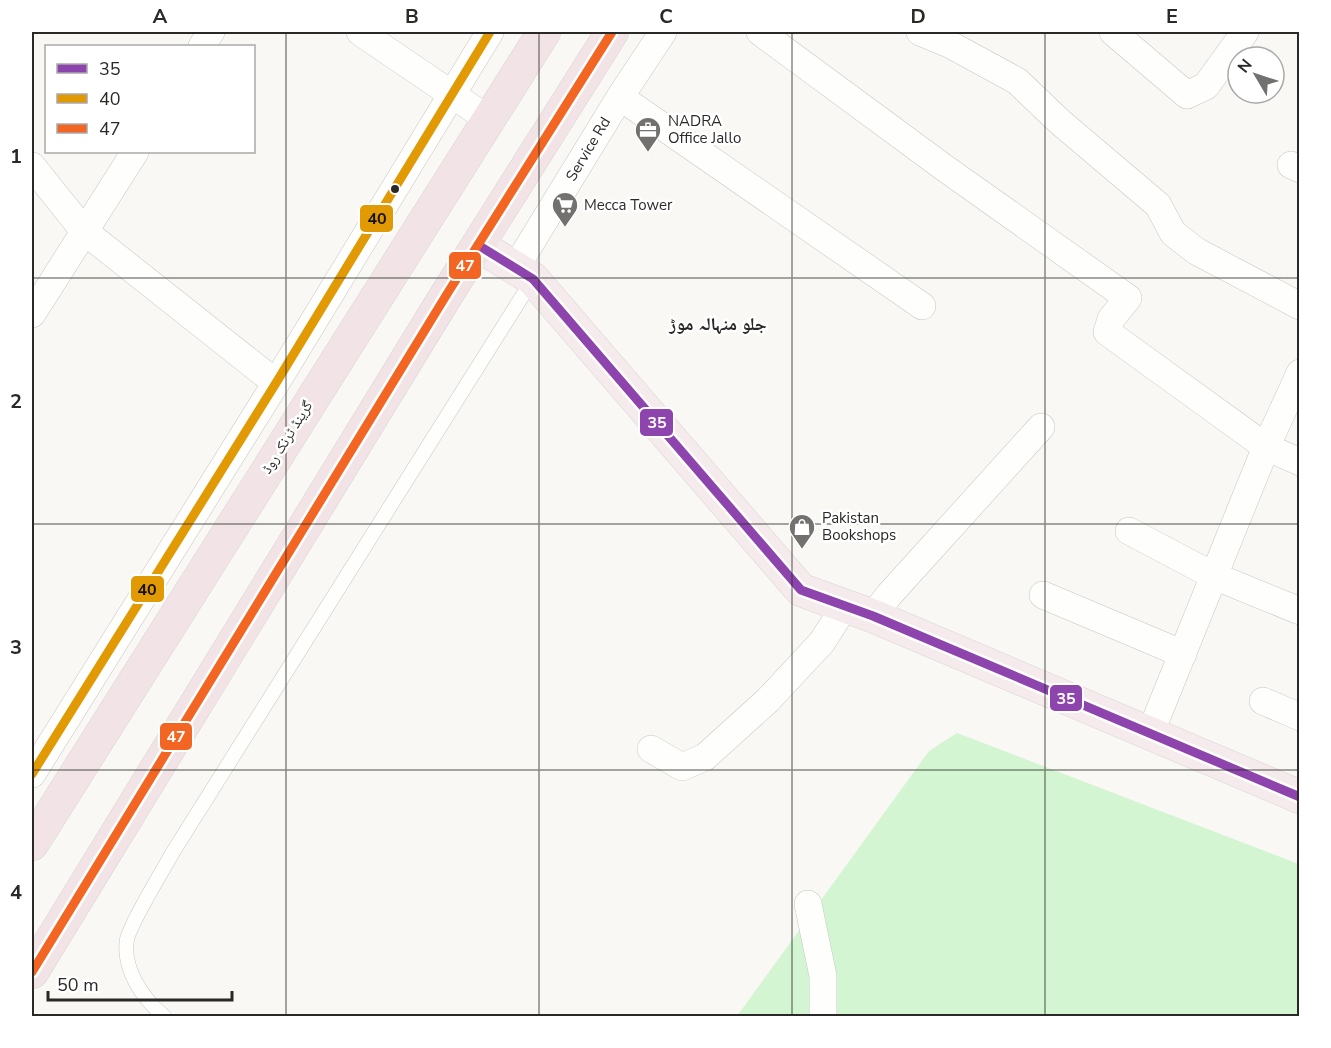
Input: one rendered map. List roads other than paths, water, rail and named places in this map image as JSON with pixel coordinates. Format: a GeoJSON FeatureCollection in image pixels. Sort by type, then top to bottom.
{"type":"FeatureCollection","features":[{"type":"Feature","properties":{"kind":"highway","name":"گرینڈ ٹرنک روڈ"},"geometry":{"type":"LineString","coordinates":[[32,844],[544,32]]}},
{"type":"Feature","properties":{"kind":"highway"},"geometry":{"type":"LineString","coordinates":[[32,972],[478,245],[612,32]]}},
{"type":"Feature","properties":{"kind":"main road"},"geometry":{"type":"LineString","coordinates":[[478,245],[524,273],[801,590],[859,611],[1299,797]]}},
{"type":"Feature","properties":{"kind":"street"},"geometry":{"type":"LineString","coordinates":[[202,45],[211,32]]}},
{"type":"Feature","properties":{"kind":"street"},"geometry":{"type":"LineString","coordinates":[[360,32],[488,119]]}},
{"type":"Feature","properties":{"kind":"street"},"geometry":{"type":"LineString","coordinates":[[32,774],[276,383],[450,94],[490,32]]}},
{"type":"Feature","properties":{"kind":"street","name":"Service Rd"},"geometry":{"type":"LineString","coordinates":[[524,273],[620,97],[663,32]]}},
{"type":"Feature","properties":{"kind":"street"},"geometry":{"type":"LineString","coordinates":[[760,32],[946,169],[1128,298],[1112,319],[1107,333],[1266,447],[1299,462]]}},
{"type":"Feature","properties":{"kind":"street"},"geometry":{"type":"LineString","coordinates":[[920,32],[949,44],[1017,81],[1060,122],[1158,205],[1173,232],[1196,251],[1299,306]]}},
{"type":"Feature","properties":{"kind":"street"},"geometry":{"type":"LineString","coordinates":[[1113,32],[1187,95],[1206,86],[1245,32]]}},
{"type":"Feature","properties":{"kind":"street"},"geometry":{"type":"LineString","coordinates":[[620,97],[922,306]]}},
{"type":"Feature","properties":{"kind":"street"},"geometry":{"type":"LineString","coordinates":[[32,314],[134,153]]}},
{"type":"Feature","properties":{"kind":"street"},"geometry":{"type":"LineString","coordinates":[[32,166],[84,231],[276,383]]}},
{"type":"Feature","properties":{"kind":"street"},"geometry":{"type":"LineString","coordinates":[[1150,734],[1266,447],[1299,373]]}},
{"type":"Feature","properties":{"kind":"street"},"geometry":{"type":"LineString","coordinates":[[651,749],[682,767],[705,757],[776,692],[822,642],[859,611],[889,595],[1041,427]]}},
{"type":"Feature","properties":{"kind":"street"},"geometry":{"type":"LineString","coordinates":[[1129,531],[1214,576],[1299,611]]}},
{"type":"Feature","properties":{"kind":"street"},"geometry":{"type":"LineString","coordinates":[[1044,596],[1183,654]]}},
{"type":"Feature","properties":{"kind":"street"},"geometry":{"type":"LineString","coordinates":[[1263,701],[1299,717]]}},
{"type":"Feature","properties":{"kind":"street"},"geometry":{"type":"LineString","coordinates":[[808,904],[823,976],[823,1017]]}},
{"type":"Feature","properties":{"kind":"lane"},"geometry":{"type":"LineString","coordinates":[[164,1017],[154,1008],[136,984],[127,964],[127,938],[142,907],[173,852],[524,273]]}},
{"type":"Feature","properties":{"kind":"place","name":"NADRA Office Jallo"},"geometry":{"type":"Point","coordinates":[648,153]}},
{"type":"Feature","properties":{"kind":"place","name":"Mecca Tower"},"geometry":{"type":"Point","coordinates":[565,228]}},
{"type":"Feature","properties":{"kind":"place","name":"Pakistan Bookshops"},"geometry":{"type":"Point","coordinates":[802,550]}},
{"type":"Feature","properties":{"kind":"district","name":"جلو منہالہ موڑ"},"geometry":{"type":"Point","coordinates":[718,324]}}]}
